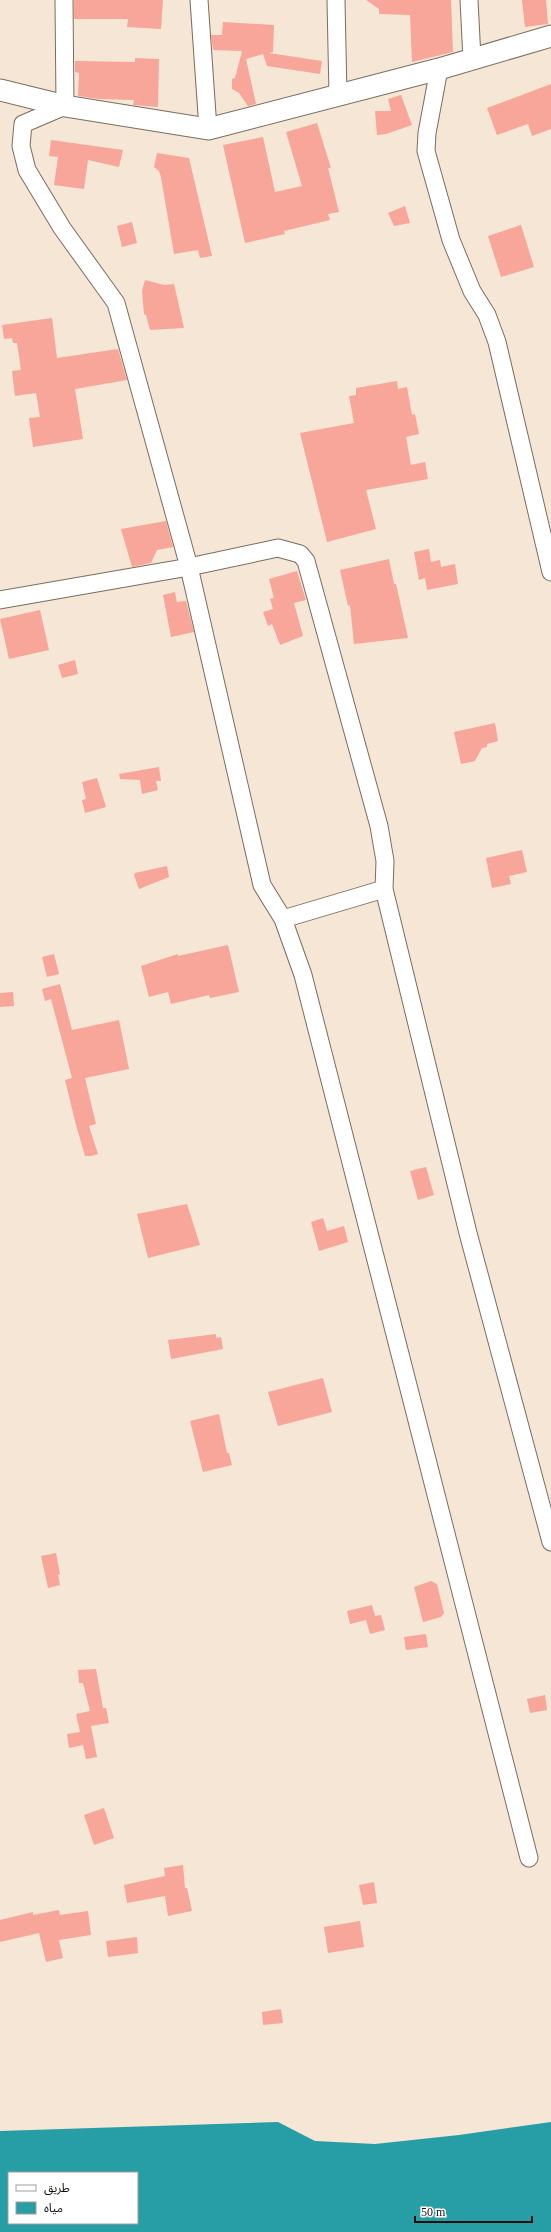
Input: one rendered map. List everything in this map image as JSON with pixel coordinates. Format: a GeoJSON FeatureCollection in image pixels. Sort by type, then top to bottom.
{"type":"FeatureCollection","features":[{"type":"Feature","properties":{"kind":"street"},"geometry":{"type":"LineString","coordinates":[[64,0],[65,106]]}},
{"type":"Feature","properties":{"kind":"street"},"geometry":{"type":"LineString","coordinates":[[199,0],[208,129]]}},
{"type":"Feature","properties":{"kind":"street"},"geometry":{"type":"LineString","coordinates":[[336,0],[338,96]]}},
{"type":"Feature","properties":{"kind":"street"},"geometry":{"type":"LineString","coordinates":[[469,0],[472,59]]}},
{"type":"Feature","properties":{"kind":"street"},"geometry":{"type":"LineString","coordinates":[[0,90],[65,106],[208,129],[439,69],[551,36]]}},
{"type":"Feature","properties":{"kind":"street"},"geometry":{"type":"LineString","coordinates":[[439,69],[427,133],[426,151],[451,240],[472,291],[488,315],[497,342],[551,572]]}},
{"type":"Feature","properties":{"kind":"street"},"geometry":{"type":"LineString","coordinates":[[65,106],[22,124],[21,146],[27,170],[62,228],[116,303],[190,567],[262,885],[283,919],[303,975],[529,1858]]}},
{"type":"Feature","properties":{"kind":"street"},"geometry":{"type":"LineString","coordinates":[[0,600],[190,567],[278,548],[300,554],[306,561],[379,826],[385,861],[384,889],[468,1233],[551,1542]]}},
{"type":"Feature","properties":{"kind":"street"},"geometry":{"type":"LineString","coordinates":[[283,919],[384,889]]}},
{"type":"Feature","properties":{"kind":"water"},"geometry":{"type":"Polygon","coordinates":[[[278,2122],[315,2141],[375,2144],[459,2135],[551,2122],[551,2232],[0,2232],[0,2131],[278,2122]]]}},
{"type":"Feature","properties":{"kind":"building"},"geometry":{"type":"Polygon","coordinates":[[[74,0],[163,0],[161,29],[127,27],[128,19],[74,19],[74,0]]]}},
{"type":"Feature","properties":{"kind":"building"},"geometry":{"type":"Polygon","coordinates":[[[366,0],[451,0],[453,52],[412,62],[410,15],[379,14],[379,9],[366,0]]]}},
{"type":"Feature","properties":{"kind":"building"},"geometry":{"type":"Polygon","coordinates":[[[522,0],[546,0],[548,24],[525,27],[522,0]]]}},
{"type":"Feature","properties":{"kind":"building"},"geometry":{"type":"Polygon","coordinates":[[[223,22],[274,25],[273,52],[269,53],[322,61],[320,74],[267,66],[263,54],[246,59],[256,104],[248,106],[239,93],[232,89],[232,79],[235,78],[242,51],[213,50],[211,35],[222,35],[223,22]]]}},
{"type":"Feature","properties":{"kind":"building"},"geometry":{"type":"Polygon","coordinates":[[[135,58],[159,59],[158,107],[133,105],[134,100],[99,99],[78,96],[79,73],[75,72],[75,61],[135,62],[135,58]]]}},
{"type":"Feature","properties":{"kind":"building"},"geometry":{"type":"Polygon","coordinates":[[[551,84],[551,129],[532,136],[528,124],[497,135],[487,108],[551,84]]]}},
{"type":"Feature","properties":{"kind":"building"},"geometry":{"type":"Polygon","coordinates":[[[401,95],[412,125],[386,134],[377,135],[375,111],[391,111],[388,99],[401,95]]]}},
{"type":"Feature","properties":{"kind":"building"},"geometry":{"type":"Polygon","coordinates":[[[317,123],[331,168],[328,168],[339,212],[328,214],[330,220],[284,231],[285,234],[245,243],[223,145],[263,137],[275,192],[302,186],[286,132],[317,123]]]}},
{"type":"Feature","properties":{"kind":"building"},"geometry":{"type":"Polygon","coordinates":[[[51,140],[123,150],[119,167],[88,160],[84,189],[54,185],[58,157],[49,156],[51,140]]]}},
{"type":"Feature","properties":{"kind":"building"},"geometry":{"type":"Polygon","coordinates":[[[157,153],[189,158],[212,256],[200,258],[198,250],[174,254],[161,177],[159,171],[154,167],[157,153]]]}},
{"type":"Feature","properties":{"kind":"building"},"geometry":{"type":"Polygon","coordinates":[[[405,206],[410,223],[394,226],[388,213],[405,206]]]}},
{"type":"Feature","properties":{"kind":"building"},"geometry":{"type":"Polygon","coordinates":[[[132,222],[137,243],[122,247],[117,226],[132,222]]]}},
{"type":"Feature","properties":{"kind":"building"},"geometry":{"type":"Polygon","coordinates":[[[521,225],[534,267],[501,277],[488,236],[521,225]]]}},
{"type":"Feature","properties":{"kind":"building"},"geometry":{"type":"Polygon","coordinates":[[[145,280],[164,285],[174,284],[184,328],[150,330],[146,315],[144,314],[142,291],[145,280]]]}},
{"type":"Feature","properties":{"kind":"building"},"geometry":{"type":"Polygon","coordinates":[[[52,318],[57,358],[118,349],[127,380],[75,389],[83,439],[33,447],[29,418],[40,417],[36,393],[15,396],[12,371],[21,370],[17,343],[13,343],[12,338],[4,339],[2,325],[52,318]]]}},
{"type":"Feature","properties":{"kind":"building"},"geometry":{"type":"Polygon","coordinates":[[[397,381],[398,389],[407,387],[412,415],[415,414],[419,434],[406,437],[411,465],[425,462],[428,479],[366,490],[376,529],[327,542],[300,433],[354,423],[349,396],[356,395],[356,388],[397,381]]]}},
{"type":"Feature","properties":{"kind":"building"},"geometry":{"type":"Polygon","coordinates":[[[166,521],[173,547],[157,550],[151,563],[132,567],[121,529],[166,521]]]}},
{"type":"Feature","properties":{"kind":"building"},"geometry":{"type":"Polygon","coordinates":[[[429,549],[431,562],[440,560],[441,567],[455,564],[458,584],[427,590],[425,578],[419,580],[414,552],[429,549]]]}},
{"type":"Feature","properties":{"kind":"building"},"geometry":{"type":"Polygon","coordinates":[[[389,559],[408,638],[354,644],[350,605],[348,606],[340,570],[389,559]]]}},
{"type":"Feature","properties":{"kind":"building"},"geometry":{"type":"Polygon","coordinates":[[[297,571],[306,600],[294,603],[303,636],[280,645],[272,624],[268,626],[263,612],[273,609],[270,599],[274,598],[269,579],[297,571]]]}},
{"type":"Feature","properties":{"kind":"building"},"geometry":{"type":"Polygon","coordinates":[[[175,592],[177,602],[186,601],[194,632],[171,637],[163,595],[175,592]]]}},
{"type":"Feature","properties":{"kind":"building"},"geometry":{"type":"Polygon","coordinates":[[[40,610],[49,650],[9,659],[0,619],[40,610]]]}},
{"type":"Feature","properties":{"kind":"building"},"geometry":{"type":"Polygon","coordinates":[[[75,660],[78,674],[62,678],[58,665],[75,660]]]}},
{"type":"Feature","properties":{"kind":"building"},"geometry":{"type":"Polygon","coordinates":[[[495,723],[498,741],[487,744],[487,747],[482,748],[475,761],[461,764],[454,732],[495,723]]]}},
{"type":"Feature","properties":{"kind":"building"},"geometry":{"type":"Polygon","coordinates":[[[159,767],[161,781],[156,781],[158,790],[142,794],[140,780],[120,779],[119,774],[159,767]]]}},
{"type":"Feature","properties":{"kind":"building"},"geometry":{"type":"Polygon","coordinates":[[[97,778],[106,807],[85,813],[82,800],[86,799],[82,782],[97,778]]]}},
{"type":"Feature","properties":{"kind":"building"},"geometry":{"type":"Polygon","coordinates":[[[522,850],[527,872],[509,876],[511,884],[492,888],[486,858],[522,850]]]}},
{"type":"Feature","properties":{"kind":"building"},"geometry":{"type":"Polygon","coordinates":[[[167,866],[169,877],[139,889],[134,875],[135,873],[167,866]]]}},
{"type":"Feature","properties":{"kind":"building"},"geometry":{"type":"Polygon","coordinates":[[[228,945],[239,992],[210,998],[209,995],[171,1004],[168,992],[149,997],[141,966],[178,954],[178,956],[228,945]]]}},
{"type":"Feature","properties":{"kind":"building"},"geometry":{"type":"Polygon","coordinates":[[[54,954],[59,974],[47,977],[42,957],[54,954]]]}},
{"type":"Feature","properties":{"kind":"building"},"geometry":{"type":"Polygon","coordinates":[[[60,984],[72,1030],[119,1020],[129,1069],[85,1078],[96,1124],[89,1126],[98,1154],[91,1156],[85,1156],[76,1125],[65,1080],[72,1078],[51,999],[45,1001],[42,989],[60,984]]]}},
{"type":"Feature","properties":{"kind":"building"},"geometry":{"type":"Polygon","coordinates":[[[13,992],[14,1006],[0,1007],[0,993],[13,992]]]}},
{"type":"Feature","properties":{"kind":"building"},"geometry":{"type":"Polygon","coordinates":[[[426,1167],[434,1195],[418,1200],[410,1171],[426,1167]]]}},
{"type":"Feature","properties":{"kind":"building"},"geometry":{"type":"Polygon","coordinates":[[[187,1204],[200,1245],[148,1258],[137,1214],[187,1204]]]}},
{"type":"Feature","properties":{"kind":"building"},"geometry":{"type":"Polygon","coordinates":[[[323,1218],[327,1231],[344,1226],[348,1242],[319,1251],[311,1222],[323,1218]]]}},
{"type":"Feature","properties":{"kind":"building"},"geometry":{"type":"Polygon","coordinates":[[[216,1334],[216,1338],[221,1337],[223,1349],[171,1359],[168,1340],[216,1334]]]}},
{"type":"Feature","properties":{"kind":"building"},"geometry":{"type":"Polygon","coordinates":[[[323,1378],[332,1412],[278,1426],[268,1392],[323,1378]]]}},
{"type":"Feature","properties":{"kind":"building"},"geometry":{"type":"Polygon","coordinates":[[[219,1414],[227,1453],[229,1453],[232,1465],[203,1472],[190,1421],[219,1414]]]}},
{"type":"Feature","properties":{"kind":"building"},"geometry":{"type":"Polygon","coordinates":[[[56,1553],[60,1574],[58,1575],[60,1585],[48,1588],[41,1556],[56,1553]]]}},
{"type":"Feature","properties":{"kind":"building"},"geometry":{"type":"Polygon","coordinates":[[[431,1581],[437,1584],[444,1613],[441,1617],[423,1622],[414,1587],[431,1581]]]}},
{"type":"Feature","properties":{"kind":"building"},"geometry":{"type":"Polygon","coordinates":[[[372,1605],[375,1616],[381,1615],[385,1630],[370,1634],[366,1620],[350,1624],[347,1611],[372,1605]]]}},
{"type":"Feature","properties":{"kind":"building"},"geometry":{"type":"Polygon","coordinates":[[[426,1634],[428,1647],[406,1650],[404,1637],[426,1634]]]}},
{"type":"Feature","properties":{"kind":"building"},"geometry":{"type":"Polygon","coordinates":[[[96,1669],[103,1708],[106,1708],[109,1723],[91,1726],[97,1757],[86,1759],[83,1745],[69,1748],[67,1734],[80,1732],[76,1714],[90,1711],[83,1683],[79,1683],[78,1670],[96,1669]]]}},
{"type":"Feature","properties":{"kind":"building"},"geometry":{"type":"Polygon","coordinates":[[[545,1695],[547,1710],[530,1713],[527,1699],[545,1695]]]}},
{"type":"Feature","properties":{"kind":"building"},"geometry":{"type":"Polygon","coordinates":[[[104,1808],[114,1838],[94,1845],[84,1815],[104,1808]]]}},
{"type":"Feature","properties":{"kind":"building"},"geometry":{"type":"Polygon","coordinates":[[[183,1865],[185,1888],[187,1888],[192,1911],[168,1916],[165,1896],[127,1903],[124,1885],[165,1876],[164,1868],[183,1865]]]}},
{"type":"Feature","properties":{"kind":"building"},"geometry":{"type":"Polygon","coordinates":[[[374,1882],[377,1903],[363,1905],[359,1885],[374,1882]]]}},
{"type":"Feature","properties":{"kind":"building"},"geometry":{"type":"Polygon","coordinates":[[[59,1910],[60,1915],[88,1911],[91,1935],[59,1940],[63,1958],[46,1962],[39,1933],[0,1942],[0,1920],[33,1912],[33,1915],[59,1910]]]}},
{"type":"Feature","properties":{"kind":"building"},"geometry":{"type":"Polygon","coordinates":[[[360,1921],[364,1947],[328,1953],[324,1927],[360,1921]]]}},
{"type":"Feature","properties":{"kind":"building"},"geometry":{"type":"Polygon","coordinates":[[[137,1937],[138,1953],[108,1957],[106,1941],[137,1937]]]}},
{"type":"Feature","properties":{"kind":"building"},"geometry":{"type":"Polygon","coordinates":[[[281,2009],[283,2023],[263,2025],[262,2012],[281,2009]]]}}]}
